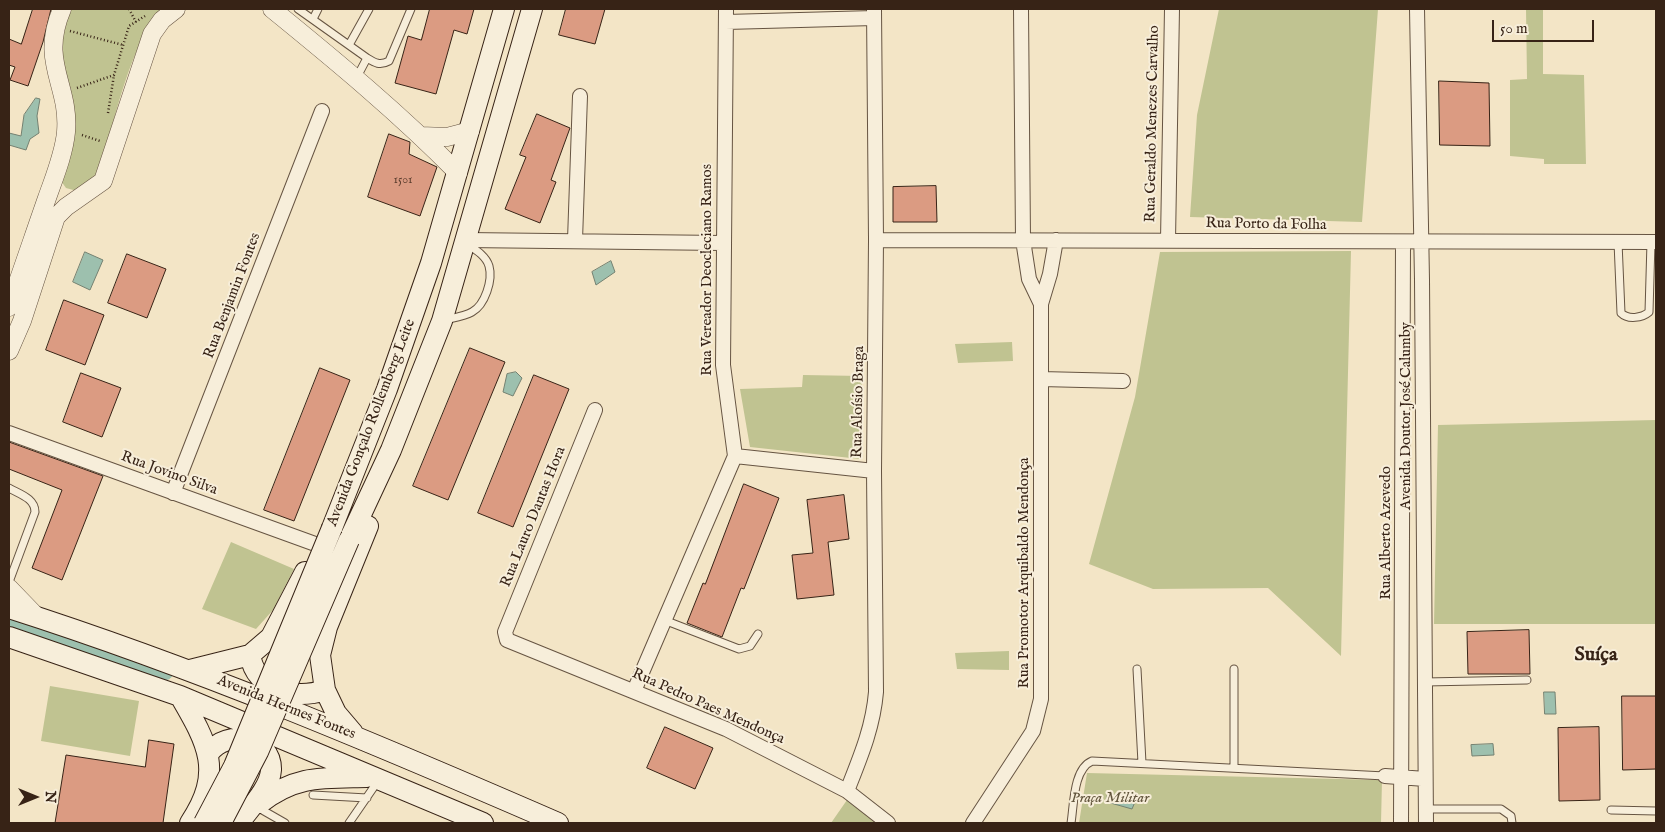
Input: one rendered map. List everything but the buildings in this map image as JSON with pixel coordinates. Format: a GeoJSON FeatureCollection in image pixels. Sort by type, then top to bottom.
{"type":"FeatureCollection","features":[{"type":"Feature","properties":{"kind":"main road","name":"Avenida Gonçalo Rollemberg Leite"},"geometry":{"type":"LineString","coordinates":[[204,823],[234,766],[387,389],[428,272],[504,9]]}},
{"type":"Feature","properties":{"kind":"main road","name":"Avenida Gonçalo Rollemberg Leite"},"geometry":{"type":"LineString","coordinates":[[221,823],[258,752],[349,540],[391,450],[442,321],[532,9]]}},
{"type":"Feature","properties":{"kind":"main road"},"geometry":{"type":"LineString","coordinates":[[355,735],[336,713],[325,690],[320,655],[322,643],[380,496],[391,450]]}},
{"type":"Feature","properties":{"kind":"main road"},"geometry":{"type":"LineString","coordinates":[[190,670],[250,655],[271,636],[281,622],[354,470]]}},
{"type":"Feature","properties":{"kind":"main road","name":"Avenida Hermes Fontes"},"geometry":{"type":"LineString","coordinates":[[9,608],[190,670],[355,735],[558,823]]}},
{"type":"Feature","properties":{"kind":"main road","name":"Avenida Hermes Fontes"},"geometry":{"type":"LineString","coordinates":[[9,637],[180,696],[483,823]]}},
{"type":"Feature","properties":{"kind":"main road"},"geometry":{"type":"LineString","coordinates":[[250,655],[253,668],[257,674],[279,690],[303,695],[325,690]]}},
{"type":"Feature","properties":{"kind":"main road"},"geometry":{"type":"LineString","coordinates":[[180,696],[196,724],[209,753],[207,792],[200,808],[190,823]]}},
{"type":"Feature","properties":{"kind":"main road"},"geometry":{"type":"LineString","coordinates":[[209,753],[214,745],[228,738],[239,738],[254,742],[264,749],[270,760],[269,781],[247,814]]}},
{"type":"Feature","properties":{"kind":"main road"},"geometry":{"type":"LineString","coordinates":[[247,814],[278,789],[300,780],[376,778]]}},
{"type":"Feature","properties":{"kind":"street"},"geometry":{"type":"LineString","coordinates":[[9,307],[55,175],[66,134],[64,106],[53,60],[52,47],[54,31],[62,9]]}},
{"type":"Feature","properties":{"kind":"street"},"geometry":{"type":"LineString","coordinates":[[9,352],[22,321],[56,217],[66,207],[103,181],[152,34],[162,20],[176,9]]}},
{"type":"Feature","properties":{"kind":"street"},"geometry":{"type":"LineString","coordinates":[[272,9],[421,136],[458,173]]}},
{"type":"Feature","properties":{"kind":"street","name":"Rua Promotor Arquibaldo Mendonça"},"geometry":{"type":"LineString","coordinates":[[1021,9],[1023,240],[1029,279],[1041,304]]}},
{"type":"Feature","properties":{"kind":"street","name":"Rua Geraldo Menezes Carvalho"},"geometry":{"type":"LineString","coordinates":[[1168,240],[1172,9]]}},
{"type":"Feature","properties":{"kind":"street","name":"Avenida Doutor José Calumby"},"geometry":{"type":"LineString","coordinates":[[1417,9],[1422,242],[1426,823]]}},
{"type":"Feature","properties":{"kind":"street"},"geometry":{"type":"LineString","coordinates":[[726,15],[874,13]]}},
{"type":"Feature","properties":{"kind":"street","name":"Rua Aloísio Braga"},"geometry":{"type":"LineString","coordinates":[[847,791],[874,718],[876,692],[874,13]]}},
{"type":"Feature","properties":{"kind":"street","name":"Rua Vereador Deocleciano Ramos"},"geometry":{"type":"LineString","coordinates":[[726,15],[722,365],[735,456]]}},
{"type":"Feature","properties":{"kind":"street"},"geometry":{"type":"LineString","coordinates":[[575,240],[580,96]]}},
{"type":"Feature","properties":{"kind":"street","name":"Rua Benjamin Fontes"},"geometry":{"type":"LineString","coordinates":[[173,492],[322,111]]}},
{"type":"Feature","properties":{"kind":"street"},"geometry":{"type":"LineString","coordinates":[[421,136],[447,137],[470,131]]}},
{"type":"Feature","properties":{"kind":"street"},"geometry":{"type":"LineString","coordinates":[[55,175],[61,187],[67,192],[85,195]]}},
{"type":"Feature","properties":{"kind":"street"},"geometry":{"type":"LineString","coordinates":[[466,242],[575,240],[722,243]]}},
{"type":"Feature","properties":{"kind":"street","name":"Rua Porto da Folha"},"geometry":{"type":"LineString","coordinates":[[876,240],[1654,242]]}},
{"type":"Feature","properties":{"kind":"street","name":"Rua Promotor Arquibaldo Mendonça"},"geometry":{"type":"LineString","coordinates":[[973,823],[1033,732],[1041,700],[1043,554],[1041,304],[1050,274],[1056,240]]}},
{"type":"Feature","properties":{"kind":"street","name":"Rua Alberto Azevedo"},"geometry":{"type":"LineString","coordinates":[[1401,823],[1404,242]]}},
{"type":"Feature","properties":{"kind":"street"},"geometry":{"type":"LineString","coordinates":[[1404,280],[1422,280]]}},
{"type":"Feature","properties":{"kind":"street"},"geometry":{"type":"LineString","coordinates":[[1041,379],[1123,381]]}},
{"type":"Feature","properties":{"kind":"street","name":"Rua Lauro Dantas Hora"},"geometry":{"type":"LineString","coordinates":[[505,637],[505,632],[595,410]]}},
{"type":"Feature","properties":{"kind":"street","name":"Rua Jovino Silva"},"geometry":{"type":"LineString","coordinates":[[9,433],[318,545]]}},
{"type":"Feature","properties":{"kind":"street"},"geometry":{"type":"LineString","coordinates":[[634,690],[735,456],[874,471]]}},
{"type":"Feature","properties":{"kind":"street"},"geometry":{"type":"LineString","coordinates":[[1404,485],[1424,485]]}},
{"type":"Feature","properties":{"kind":"street"},"geometry":{"type":"LineString","coordinates":[[9,588],[37,617]]}},
{"type":"Feature","properties":{"kind":"street","name":"Rua Pedro Paes Mendonça"},"geometry":{"type":"LineString","coordinates":[[505,637],[508,640],[726,729],[847,791],[888,823]]}},
{"type":"Feature","properties":{"kind":"street"},"geometry":{"type":"LineString","coordinates":[[1385,776],[1425,778]]}},
{"type":"Feature","properties":{"kind":"lane"},"geometry":{"type":"LineString","coordinates":[[298,9],[375,63],[383,64],[389,61],[411,9]]}},
{"type":"Feature","properties":{"kind":"lane"},"geometry":{"type":"LineString","coordinates":[[313,19],[318,9]]}},
{"type":"Feature","properties":{"kind":"lane"},"geometry":{"type":"LineString","coordinates":[[349,45],[369,9]]}},
{"type":"Feature","properties":{"kind":"lane"},"geometry":{"type":"LineString","coordinates":[[356,79],[368,58]]}},
{"type":"Feature","properties":{"kind":"lane"},"geometry":{"type":"LineString","coordinates":[[442,321],[472,312],[482,302],[490,283],[489,266],[480,253],[466,242]]}},
{"type":"Feature","properties":{"kind":"lane"},"geometry":{"type":"LineString","coordinates":[[1618,242],[1622,312],[1625,316],[1632,317],[1645,316],[1649,312],[1654,242]]}},
{"type":"Feature","properties":{"kind":"lane"},"geometry":{"type":"LineString","coordinates":[[9,488],[32,501],[35,512],[9,582]]}},
{"type":"Feature","properties":{"kind":"lane"},"geometry":{"type":"LineString","coordinates":[[664,620],[739,649],[750,646],[758,634]]}},
{"type":"Feature","properties":{"kind":"lane"},"geometry":{"type":"LineString","coordinates":[[1137,669],[1142,763]]}},
{"type":"Feature","properties":{"kind":"lane"},"geometry":{"type":"LineString","coordinates":[[1234,669],[1234,768]]}},
{"type":"Feature","properties":{"kind":"lane"},"geometry":{"type":"LineString","coordinates":[[1425,682],[1527,680]]}},
{"type":"Feature","properties":{"kind":"lane"},"geometry":{"type":"LineString","coordinates":[[1071,823],[1080,775],[1086,764],[1092,761],[1385,776]]}},
{"type":"Feature","properties":{"kind":"lane"},"geometry":{"type":"LineString","coordinates":[[349,823],[367,798],[376,778]]}},
{"type":"Feature","properties":{"kind":"lane"},"geometry":{"type":"LineString","coordinates":[[313,795],[367,798]]}},
{"type":"Feature","properties":{"kind":"lane"},"geometry":{"type":"LineString","coordinates":[[1426,808],[1501,809],[1511,816],[1512,823]]}},
{"type":"Feature","properties":{"kind":"lane"},"geometry":{"type":"LineString","coordinates":[[1611,810],[1656,810]]}},
{"type":"Feature","properties":{"kind":"lane"},"geometry":{"type":"LineString","coordinates":[[247,814],[285,823]]}},
{"type":"Feature","properties":{"kind":"path"},"geometry":{"type":"LineString","coordinates":[[129,9],[136,22]]}},
{"type":"Feature","properties":{"kind":"path"},"geometry":{"type":"LineString","coordinates":[[108,113],[114,75],[129,26],[150,13]]}},
{"type":"Feature","properties":{"kind":"path"},"geometry":{"type":"LineString","coordinates":[[69,30],[123,45]]}},
{"type":"Feature","properties":{"kind":"path"},"geometry":{"type":"LineString","coordinates":[[74,89],[114,75]]}},
{"type":"Feature","properties":{"kind":"path"},"geometry":{"type":"LineString","coordinates":[[80,135],[104,142],[111,161]]}},
{"type":"Feature","properties":{"kind":"green space"},"geometry":{"type":"Polygon","coordinates":[[[69,9],[164,9],[152,23],[141,41],[132,64],[123,88],[99,178],[77,191],[66,188],[61,181],[58,54],[69,9]]]}},
{"type":"Feature","properties":{"kind":"green space"},"geometry":{"type":"Polygon","coordinates":[[[1219,9],[1378,9],[1362,222],[1190,217],[1197,115],[1219,9]]]}},
{"type":"Feature","properties":{"kind":"green space"},"geometry":{"type":"Polygon","coordinates":[[[1526,9],[1543,9],[1543,74],[1584,75],[1586,164],[1544,164],[1544,159],[1510,156],[1510,80],[1527,79],[1526,9]]]}},
{"type":"Feature","properties":{"kind":"green space"},"geometry":{"type":"Polygon","coordinates":[[[1351,251],[1341,656],[1268,588],[1153,589],[1089,564],[1135,397],[1160,252],[1351,251]]]}},
{"type":"Feature","properties":{"kind":"green space"},"geometry":{"type":"Polygon","coordinates":[[[1012,342],[1013,361],[958,363],[955,344],[1012,342]]]}},
{"type":"Feature","properties":{"kind":"green space"},"geometry":{"type":"Polygon","coordinates":[[[803,375],[862,376],[860,459],[750,447],[740,389],[802,387],[803,375]]]}},
{"type":"Feature","properties":{"kind":"green space"},"geometry":{"type":"Polygon","coordinates":[[[1656,420],[1656,624],[1434,624],[1438,425],[1656,420]]]}},
{"type":"Feature","properties":{"kind":"green space"},"geometry":{"type":"Polygon","coordinates":[[[231,542],[294,569],[273,610],[256,629],[202,609],[231,542]]]}},
{"type":"Feature","properties":{"kind":"green space"},"geometry":{"type":"Polygon","coordinates":[[[1009,651],[1009,670],[957,669],[955,653],[1009,651]]]}},
{"type":"Feature","properties":{"kind":"green space"},"geometry":{"type":"Polygon","coordinates":[[[50,686],[139,701],[130,756],[41,741],[50,686]]]}},
{"type":"Feature","properties":{"kind":"green space","name":"Praça Militar"},"geometry":{"type":"Polygon","coordinates":[[[1087,773],[1382,780],[1381,823],[1079,823],[1087,773]]]}},
{"type":"Feature","properties":{"kind":"green space"},"geometry":{"type":"Polygon","coordinates":[[[847,800],[877,823],[831,823],[847,800]]]}},
{"type":"Feature","properties":{"kind":"shaded area"},"geometry":{"type":"Polygon","coordinates":[[[36,98],[40,99],[37,116],[39,133],[30,139],[26,150],[9,145],[9,133],[21,136],[24,115],[36,98]]]}},
{"type":"Feature","properties":{"kind":"shaded area"},"geometry":{"type":"Polygon","coordinates":[[[85,252],[103,260],[90,290],[73,282],[85,252]]]}},
{"type":"Feature","properties":{"kind":"shaded area"},"geometry":{"type":"Polygon","coordinates":[[[611,261],[615,272],[596,285],[592,272],[611,261]]]}},
{"type":"Feature","properties":{"kind":"shaded area"},"geometry":{"type":"Polygon","coordinates":[[[516,372],[522,378],[513,396],[503,392],[507,374],[516,372]]]}},
{"type":"Feature","properties":{"kind":"shaded area"},"geometry":{"type":"Polygon","coordinates":[[[1544,692],[1555,692],[1556,714],[1545,714],[1544,692]]]}},
{"type":"Feature","properties":{"kind":"shaded area"},"geometry":{"type":"Polygon","coordinates":[[[1493,744],[1494,755],[1472,756],[1471,745],[1493,744]]]}},
{"type":"Feature","properties":{"kind":"shaded area"},"geometry":{"type":"Polygon","coordinates":[[[1133,794],[1135,802],[1132,809],[1107,802],[1107,796],[1133,794]]]}},
{"type":"Feature","properties":{"kind":"waterway"},"geometry":{"type":"LineString","coordinates":[[9,623],[166,673]]}},
{"type":"Feature","properties":{"kind":"district","name":"Suíça"},"geometry":{"type":"Point","coordinates":[1596,656]}}]}
